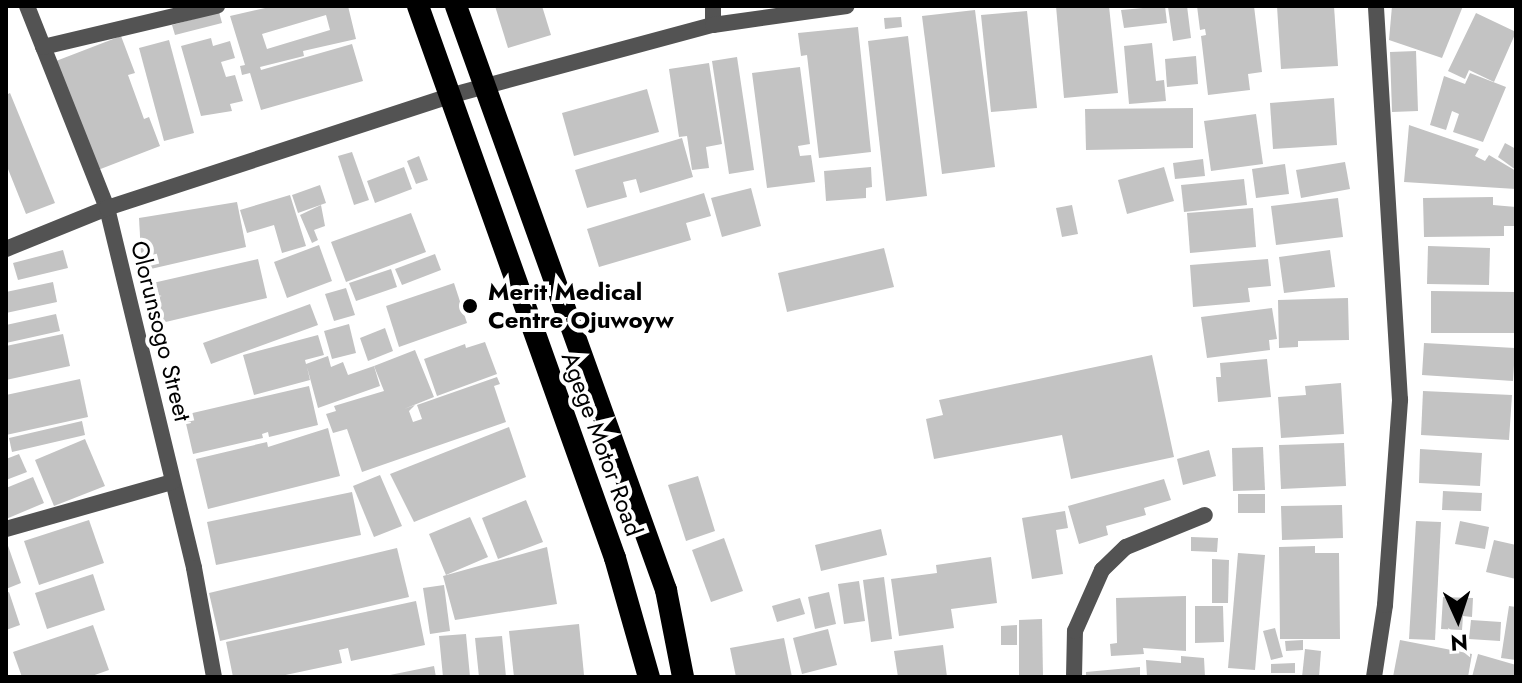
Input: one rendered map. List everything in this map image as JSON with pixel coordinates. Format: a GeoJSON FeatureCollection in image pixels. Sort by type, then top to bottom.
{"type":"FeatureCollection","features":[{"type":"Feature","properties":{"kind":"highway","name":"Agege Motor Road"},"geometry":{"type":"LineString","coordinates":[[418,6],[615,558],[649,677]]}},
{"type":"Feature","properties":{"kind":"highway","name":"Agege Motor Road"},"geometry":{"type":"LineString","coordinates":[[456,6],[666,590],[683,677]]}},
{"type":"Feature","properties":{"kind":"street","name":"Olorunsogo Street"},"geometry":{"type":"LineString","coordinates":[[27,6],[107,208],[194,568],[214,677]]}},
{"type":"Feature","properties":{"kind":"street"},"geometry":{"type":"LineString","coordinates":[[43,47],[217,6]]}},
{"type":"Feature","properties":{"kind":"street"},"geometry":{"type":"LineString","coordinates":[[713,6],[713,25]]}},
{"type":"Feature","properties":{"kind":"street"},"geometry":{"type":"LineString","coordinates":[[6,249],[107,208],[449,96],[713,25],[847,6]]}},
{"type":"Feature","properties":{"kind":"street"},"geometry":{"type":"LineString","coordinates":[[1374,677],[1385,605],[1400,400],[1376,6]]}},
{"type":"Feature","properties":{"kind":"street"},"geometry":{"type":"LineString","coordinates":[[6,529],[172,482]]}},
{"type":"Feature","properties":{"kind":"street"},"geometry":{"type":"LineString","coordinates":[[1074,677],[1075,631],[1102,570],[1126,547],[1205,515]]}},
{"type":"Feature","properties":{"kind":"building"},"geometry":{"type":"Polygon","coordinates":[[[274,6],[348,6],[356,39],[303,51],[304,56],[260,67],[261,70],[352,44],[363,81],[261,110],[250,73],[242,75],[240,66],[245,65],[230,16],[274,6]],[[326,15],[262,34],[267,49],[330,30],[326,15]]]}},
{"type":"Feature","properties":{"kind":"building"},"geometry":{"type":"Polygon","coordinates":[[[495,6],[542,6],[551,35],[508,48],[495,6]]]}},
{"type":"Feature","properties":{"kind":"building"},"geometry":{"type":"Polygon","coordinates":[[[1056,6],[1109,6],[1118,93],[1064,98],[1056,6]]]}},
{"type":"Feature","properties":{"kind":"building"},"geometry":{"type":"Polygon","coordinates":[[[1165,6],[1167,23],[1124,28],[1121,10],[1165,6]]]}},
{"type":"Feature","properties":{"kind":"building"},"geometry":{"type":"Polygon","coordinates":[[[1187,6],[1191,38],[1173,41],[1168,7],[1187,6]]]}},
{"type":"Feature","properties":{"kind":"building"},"geometry":{"type":"Polygon","coordinates":[[[1197,6],[1254,6],[1262,72],[1248,74],[1250,90],[1208,95],[1201,36],[1206,35],[1205,29],[1200,30],[1197,6]]]}},
{"type":"Feature","properties":{"kind":"building"},"geometry":{"type":"Polygon","coordinates":[[[1277,6],[1334,6],[1338,66],[1281,69],[1277,6]]]}},
{"type":"Feature","properties":{"kind":"building"},"geometry":{"type":"Polygon","coordinates":[[[1392,6],[1463,6],[1442,58],[1389,40],[1392,6]]]}},
{"type":"Feature","properties":{"kind":"building"},"geometry":{"type":"Polygon","coordinates":[[[975,10],[995,167],[942,174],[922,16],[975,10]]]}},
{"type":"Feature","properties":{"kind":"building"},"geometry":{"type":"Polygon","coordinates":[[[1027,11],[1037,108],[991,112],[981,15],[1027,11]]]}},
{"type":"Feature","properties":{"kind":"building"},"geometry":{"type":"Polygon","coordinates":[[[219,12],[222,23],[175,35],[172,25],[219,12]]]}},
{"type":"Feature","properties":{"kind":"building"},"geometry":{"type":"Polygon","coordinates":[[[1476,13],[1516,32],[1494,82],[1469,70],[1465,79],[1448,71],[1476,13]]]}},
{"type":"Feature","properties":{"kind":"building"},"geometry":{"type":"Polygon","coordinates":[[[901,17],[902,27],[885,29],[884,18],[901,17]]]}},
{"type":"Feature","properties":{"kind":"building"},"geometry":{"type":"Polygon","coordinates":[[[858,27],[871,152],[819,158],[807,55],[801,56],[798,33],[858,27]]]}},
{"type":"Feature","properties":{"kind":"building"},"geometry":{"type":"Polygon","coordinates":[[[121,36],[135,73],[128,75],[144,119],[149,117],[160,146],[98,170],[56,61],[121,36]]]}},
{"type":"Feature","properties":{"kind":"building"},"geometry":{"type":"Polygon","coordinates":[[[908,36],[927,196],[886,201],[868,41],[908,36]]]}},
{"type":"Feature","properties":{"kind":"building"},"geometry":{"type":"Polygon","coordinates":[[[211,38],[213,46],[230,41],[235,58],[221,62],[226,77],[235,75],[243,101],[230,104],[232,111],[201,116],[181,46],[211,38]]]}},
{"type":"Feature","properties":{"kind":"building"},"geometry":{"type":"Polygon","coordinates":[[[169,40],[194,133],[164,141],[139,48],[169,40]]]}},
{"type":"Feature","properties":{"kind":"building"},"geometry":{"type":"Polygon","coordinates":[[[1152,43],[1156,81],[1164,80],[1166,101],[1129,104],[1124,46],[1152,43]]]}},
{"type":"Feature","properties":{"kind":"building"},"geometry":{"type":"Polygon","coordinates":[[[1416,51],[1418,111],[1392,112],[1390,52],[1416,51]]]}},
{"type":"Feature","properties":{"kind":"building"},"geometry":{"type":"Polygon","coordinates":[[[1196,56],[1198,84],[1167,87],[1165,59],[1196,56]]]}},
{"type":"Feature","properties":{"kind":"building"},"geometry":{"type":"Polygon","coordinates":[[[737,57],[754,170],[729,174],[712,61],[737,57]]]}},
{"type":"Feature","properties":{"kind":"building"},"geometry":{"type":"Polygon","coordinates":[[[709,63],[722,144],[706,147],[709,168],[692,170],[687,136],[679,137],[669,69],[709,63]]]}},
{"type":"Feature","properties":{"kind":"building"},"geometry":{"type":"Polygon","coordinates":[[[800,67],[810,144],[798,146],[800,156],[811,155],[815,182],[767,188],[752,73],[800,67]]]}},
{"type":"Feature","properties":{"kind":"building"},"geometry":{"type":"Polygon","coordinates":[[[1470,73],[1506,87],[1483,142],[1453,132],[1459,114],[1452,111],[1446,130],[1430,125],[1444,76],[1465,84],[1470,73]]]}},
{"type":"Feature","properties":{"kind":"building"},"geometry":{"type":"Polygon","coordinates":[[[647,89],[659,132],[574,156],[562,113],[647,89]]]}},
{"type":"Feature","properties":{"kind":"building"},"geometry":{"type":"Polygon","coordinates":[[[10,93],[55,203],[26,214],[6,164],[6,95],[10,93]]]}},
{"type":"Feature","properties":{"kind":"building"},"geometry":{"type":"Polygon","coordinates":[[[1334,98],[1337,145],[1273,149],[1270,103],[1334,98]]]}},
{"type":"Feature","properties":{"kind":"building"},"geometry":{"type":"Polygon","coordinates":[[[1193,108],[1193,148],[1086,150],[1085,109],[1193,108]]]}},
{"type":"Feature","properties":{"kind":"building"},"geometry":{"type":"Polygon","coordinates":[[[1256,114],[1263,164],[1211,171],[1204,121],[1256,114]]]}},
{"type":"Feature","properties":{"kind":"building"},"geometry":{"type":"Polygon","coordinates":[[[1409,125],[1479,149],[1475,156],[1485,161],[1489,155],[1516,171],[1516,189],[1404,182],[1409,125]]]}},
{"type":"Feature","properties":{"kind":"building"},"geometry":{"type":"Polygon","coordinates":[[[682,138],[693,177],[640,193],[636,179],[623,182],[627,197],[587,208],[575,170],[682,138]]]}},
{"type":"Feature","properties":{"kind":"building"},"geometry":{"type":"Polygon","coordinates":[[[1505,143],[1516,149],[1516,170],[1498,157],[1505,143]]]}},
{"type":"Feature","properties":{"kind":"building"},"geometry":{"type":"Polygon","coordinates":[[[352,152],[369,200],[354,205],[338,156],[352,152]]]}},
{"type":"Feature","properties":{"kind":"building"},"geometry":{"type":"Polygon","coordinates":[[[419,156],[428,180],[416,184],[407,161],[419,156]]]}},
{"type":"Feature","properties":{"kind":"building"},"geometry":{"type":"Polygon","coordinates":[[[1203,159],[1205,176],[1175,179],[1173,163],[1203,159]]]}},
{"type":"Feature","properties":{"kind":"building"},"geometry":{"type":"Polygon","coordinates":[[[1345,162],[1350,189],[1301,198],[1296,170],[1345,162]]]}},
{"type":"Feature","properties":{"kind":"building"},"geometry":{"type":"Polygon","coordinates":[[[1285,164],[1289,194],[1256,198],[1252,169],[1285,164]]]}},
{"type":"Feature","properties":{"kind":"building"},"geometry":{"type":"Polygon","coordinates":[[[404,167],[412,189],[375,203],[367,181],[404,167]]]}},
{"type":"Feature","properties":{"kind":"building"},"geometry":{"type":"Polygon","coordinates":[[[871,167],[872,187],[866,188],[866,198],[826,201],[824,171],[871,167]]]}},
{"type":"Feature","properties":{"kind":"building"},"geometry":{"type":"Polygon","coordinates":[[[1164,167],[1174,201],[1127,214],[1118,180],[1164,167]]]}},
{"type":"Feature","properties":{"kind":"building"},"geometry":{"type":"Polygon","coordinates":[[[1244,179],[1247,205],[1184,212],[1181,185],[1244,179]]]}},
{"type":"Feature","properties":{"kind":"building"},"geometry":{"type":"Polygon","coordinates":[[[320,185],[326,203],[298,213],[292,195],[320,185]]]}},
{"type":"Feature","properties":{"kind":"building"},"geometry":{"type":"Polygon","coordinates":[[[751,188],[761,226],[722,237],[711,198],[751,188]]]}},
{"type":"Feature","properties":{"kind":"building"},"geometry":{"type":"Polygon","coordinates":[[[704,193],[711,216],[686,223],[691,240],[599,267],[587,229],[704,193]]]}},
{"type":"Feature","properties":{"kind":"building"},"geometry":{"type":"Polygon","coordinates":[[[290,195],[306,246],[282,253],[274,225],[247,233],[240,210],[290,195]]]}},
{"type":"Feature","properties":{"kind":"building"},"geometry":{"type":"Polygon","coordinates":[[[1493,197],[1493,205],[1516,207],[1516,226],[1504,226],[1504,236],[1424,237],[1423,198],[1493,197]]]}},
{"type":"Feature","properties":{"kind":"building"},"geometry":{"type":"Polygon","coordinates":[[[1338,198],[1343,237],[1276,245],[1271,206],[1338,198]]]}},
{"type":"Feature","properties":{"kind":"building"},"geometry":{"type":"Polygon","coordinates":[[[237,202],[246,247],[142,271],[139,218],[237,202]]]}},
{"type":"Feature","properties":{"kind":"building"},"geometry":{"type":"Polygon","coordinates":[[[321,205],[325,226],[314,230],[318,240],[312,243],[300,215],[321,205]]]}},
{"type":"Feature","properties":{"kind":"building"},"geometry":{"type":"Polygon","coordinates":[[[1072,205],[1078,234],[1062,237],[1056,208],[1072,205]]]}},
{"type":"Feature","properties":{"kind":"building"},"geometry":{"type":"Polygon","coordinates":[[[1253,208],[1256,247],[1190,253],[1187,213],[1253,208]]]}},
{"type":"Feature","properties":{"kind":"building"},"geometry":{"type":"Polygon","coordinates":[[[411,213],[426,252],[346,282],[331,242],[411,213]]]}},
{"type":"Feature","properties":{"kind":"building"},"geometry":{"type":"Polygon","coordinates":[[[319,245],[332,281],[287,298],[274,262],[319,245]]]}},
{"type":"Feature","properties":{"kind":"building"},"geometry":{"type":"Polygon","coordinates":[[[1428,246],[1490,248],[1489,285],[1427,284],[1428,246]]]}},
{"type":"Feature","properties":{"kind":"building"},"geometry":{"type":"Polygon","coordinates":[[[884,248],[894,287],[787,312],[778,273],[884,248]]]}},
{"type":"Feature","properties":{"kind":"building"},"geometry":{"type":"Polygon","coordinates":[[[63,250],[68,268],[18,280],[13,263],[63,250]]]}},
{"type":"Feature","properties":{"kind":"building"},"geometry":{"type":"Polygon","coordinates":[[[1330,250],[1335,287],[1284,293],[1279,257],[1330,250]]]}},
{"type":"Feature","properties":{"kind":"building"},"geometry":{"type":"Polygon","coordinates":[[[435,254],[441,270],[402,285],[395,269],[435,254]]]}},
{"type":"Feature","properties":{"kind":"building"},"geometry":{"type":"Polygon","coordinates":[[[258,259],[267,298],[153,325],[144,285],[258,259]]]}},
{"type":"Feature","properties":{"kind":"building"},"geometry":{"type":"Polygon","coordinates":[[[1268,259],[1271,286],[1248,288],[1250,302],[1193,307],[1190,265],[1268,259]]]}},
{"type":"Feature","properties":{"kind":"building"},"geometry":{"type":"Polygon","coordinates":[[[391,269],[397,287],[356,301],[349,283],[391,269]]]}},
{"type":"Feature","properties":{"kind":"building"},"geometry":{"type":"Polygon","coordinates":[[[53,282],[57,302],[6,313],[6,292],[53,282]]]}},
{"type":"Feature","properties":{"kind":"building"},"geometry":{"type":"Polygon","coordinates":[[[454,283],[467,323],[399,347],[386,306],[454,283]]]}},
{"type":"Feature","properties":{"kind":"building"},"geometry":{"type":"Polygon","coordinates":[[[346,288],[355,315],[334,321],[325,294],[346,288]]]}},
{"type":"Feature","properties":{"kind":"building"},"geometry":{"type":"Polygon","coordinates":[[[1431,291],[1516,292],[1516,333],[1431,333],[1431,291]]]}},
{"type":"Feature","properties":{"kind":"building"},"geometry":{"type":"Polygon","coordinates":[[[1348,298],[1349,340],[1298,341],[1298,347],[1279,348],[1278,300],[1348,298]]]}},
{"type":"Feature","properties":{"kind":"building"},"geometry":{"type":"Polygon","coordinates":[[[310,304],[318,325],[211,364],[203,343],[310,304]]]}},
{"type":"Feature","properties":{"kind":"building"},"geometry":{"type":"Polygon","coordinates":[[[1272,308],[1277,339],[1269,340],[1270,350],[1207,358],[1201,317],[1272,308]]]}},
{"type":"Feature","properties":{"kind":"building"},"geometry":{"type":"Polygon","coordinates":[[[56,314],[60,331],[6,343],[6,325],[56,314]]]}},
{"type":"Feature","properties":{"kind":"building"},"geometry":{"type":"Polygon","coordinates":[[[349,324],[356,353],[332,359],[324,331],[349,324]]]}},
{"type":"Feature","properties":{"kind":"building"},"geometry":{"type":"Polygon","coordinates":[[[385,328],[393,351],[368,361],[360,338],[385,328]]]}},
{"type":"Feature","properties":{"kind":"building"},"geometry":{"type":"Polygon","coordinates":[[[63,334],[70,366],[6,380],[6,346],[63,334]]]}},
{"type":"Feature","properties":{"kind":"building"},"geometry":{"type":"Polygon","coordinates":[[[318,335],[324,355],[305,360],[306,364],[328,356],[331,367],[343,362],[348,375],[374,366],[380,386],[318,408],[307,367],[310,380],[254,395],[243,355],[318,335]]]}},
{"type":"Feature","properties":{"kind":"building"},"geometry":{"type":"Polygon","coordinates":[[[485,342],[497,374],[437,396],[424,359],[465,344],[466,348],[485,342]]]}},
{"type":"Feature","properties":{"kind":"building"},"geometry":{"type":"Polygon","coordinates":[[[1424,343],[1515,348],[1513,381],[1422,375],[1424,343]]]}},
{"type":"Feature","properties":{"kind":"building"},"geometry":{"type":"Polygon","coordinates":[[[415,350],[434,397],[404,409],[415,405],[409,411],[413,422],[422,419],[417,405],[497,377],[500,384],[494,386],[506,422],[362,472],[347,429],[333,433],[326,414],[336,411],[334,406],[384,391],[374,366],[415,350]]]}},
{"type":"Feature","properties":{"kind":"building"},"geometry":{"type":"Polygon","coordinates":[[[1152,355],[1174,457],[1071,479],[1062,435],[934,459],[926,419],[943,415],[939,400],[1152,355]]]}},
{"type":"Feature","properties":{"kind":"building"},"geometry":{"type":"Polygon","coordinates":[[[1267,359],[1271,397],[1218,402],[1216,377],[1221,377],[1220,363],[1267,359]]]}},
{"type":"Feature","properties":{"kind":"building"},"geometry":{"type":"Polygon","coordinates":[[[80,379],[88,417],[6,435],[6,395],[80,379]]]}},
{"type":"Feature","properties":{"kind":"building"},"geometry":{"type":"Polygon","coordinates":[[[1341,383],[1344,434],[1281,438],[1278,397],[1306,395],[1305,386],[1341,383]]]}},
{"type":"Feature","properties":{"kind":"building"},"geometry":{"type":"Polygon","coordinates":[[[309,386],[318,425],[269,437],[268,432],[262,434],[263,438],[193,454],[184,415],[309,386]]]}},
{"type":"Feature","properties":{"kind":"building"},"geometry":{"type":"Polygon","coordinates":[[[1423,391],[1512,395],[1509,440],[1421,435],[1423,391]]]}},
{"type":"Feature","properties":{"kind":"building"},"geometry":{"type":"Polygon","coordinates":[[[82,421],[85,435],[12,452],[9,438],[82,421]]]}},
{"type":"Feature","properties":{"kind":"building"},"geometry":{"type":"Polygon","coordinates":[[[509,427],[526,477],[414,522],[390,474],[509,427]]]}},
{"type":"Feature","properties":{"kind":"building"},"geometry":{"type":"Polygon","coordinates":[[[328,428],[340,476],[208,509],[196,459],[267,442],[268,447],[328,428]]]}},
{"type":"Feature","properties":{"kind":"building"},"geometry":{"type":"Polygon","coordinates":[[[85,439],[105,486],[54,506],[35,460],[85,439]]]}},
{"type":"Feature","properties":{"kind":"building"},"geometry":{"type":"Polygon","coordinates":[[[1344,443],[1346,486],[1281,489],[1279,445],[1344,443]]]}},
{"type":"Feature","properties":{"kind":"building"},"geometry":{"type":"Polygon","coordinates":[[[1263,447],[1265,490],[1233,491],[1232,448],[1263,447]]]}},
{"type":"Feature","properties":{"kind":"building"},"geometry":{"type":"Polygon","coordinates":[[[1420,449],[1482,453],[1480,486],[1419,483],[1420,449]]]}},
{"type":"Feature","properties":{"kind":"building"},"geometry":{"type":"Polygon","coordinates":[[[1209,450],[1216,476],[1183,485],[1177,459],[1209,450]]]}},
{"type":"Feature","properties":{"kind":"building"},"geometry":{"type":"Polygon","coordinates":[[[19,454],[27,472],[6,480],[6,459],[19,454]]]}},
{"type":"Feature","properties":{"kind":"building"},"geometry":{"type":"Polygon","coordinates":[[[380,475],[402,526],[374,537],[353,486],[380,475]]]}},
{"type":"Feature","properties":{"kind":"building"},"geometry":{"type":"Polygon","coordinates":[[[698,476],[715,531],[686,541],[668,485],[698,476]]]}},
{"type":"Feature","properties":{"kind":"building"},"geometry":{"type":"Polygon","coordinates":[[[33,477],[44,503],[6,519],[6,488],[33,477]]]}},
{"type":"Feature","properties":{"kind":"building"},"geometry":{"type":"Polygon","coordinates":[[[1164,479],[1171,500],[1144,508],[1146,515],[1106,526],[1108,535],[1079,544],[1068,506],[1164,479]]]}},
{"type":"Feature","properties":{"kind":"building"},"geometry":{"type":"Polygon","coordinates":[[[1443,491],[1482,493],[1481,511],[1442,510],[1443,491]]]}},
{"type":"Feature","properties":{"kind":"building"},"geometry":{"type":"Polygon","coordinates":[[[352,492],[361,535],[216,565],[207,522],[352,492]]]}},
{"type":"Feature","properties":{"kind":"building"},"geometry":{"type":"Polygon","coordinates":[[[1238,494],[1265,494],[1265,513],[1238,513],[1238,494]]]}},
{"type":"Feature","properties":{"kind":"building"},"geometry":{"type":"Polygon","coordinates":[[[526,500],[543,542],[498,559],[482,518],[526,500]]]}},
{"type":"Feature","properties":{"kind":"building"},"geometry":{"type":"Polygon","coordinates":[[[1342,505],[1343,538],[1282,540],[1281,506],[1342,505]]]}},
{"type":"Feature","properties":{"kind":"building"},"geometry":{"type":"Polygon","coordinates":[[[1065,511],[1068,528],[1056,530],[1063,574],[1032,579],[1022,518],[1065,511]]]}},
{"type":"Feature","properties":{"kind":"building"},"geometry":{"type":"Polygon","coordinates":[[[470,517],[488,557],[446,575],[429,534],[470,517]]]}},
{"type":"Feature","properties":{"kind":"building"},"geometry":{"type":"Polygon","coordinates":[[[89,520],[104,563],[39,585],[24,541],[89,520]]]}},
{"type":"Feature","properties":{"kind":"building"},"geometry":{"type":"Polygon","coordinates":[[[1416,521],[1441,522],[1435,640],[1409,639],[1416,521]]]}},
{"type":"Feature","properties":{"kind":"building"},"geometry":{"type":"Polygon","coordinates":[[[1460,521],[1489,527],[1485,549],[1455,544],[1460,521]]]}},
{"type":"Feature","properties":{"kind":"building"},"geometry":{"type":"Polygon","coordinates":[[[881,529],[887,555],[821,571],[815,545],[881,529]]]}},
{"type":"Feature","properties":{"kind":"building"},"geometry":{"type":"Polygon","coordinates":[[[1191,537],[1218,538],[1217,552],[1191,551],[1191,537]]]}},
{"type":"Feature","properties":{"kind":"building"},"geometry":{"type":"Polygon","coordinates":[[[724,538],[743,591],[711,602],[692,550],[724,538]]]}},
{"type":"Feature","properties":{"kind":"building"},"geometry":{"type":"Polygon","coordinates":[[[6,540],[21,583],[6,589],[6,540]]]}},
{"type":"Feature","properties":{"kind":"building"},"geometry":{"type":"Polygon","coordinates":[[[1494,540],[1516,545],[1516,579],[1486,572],[1494,540]]]}},
{"type":"Feature","properties":{"kind":"building"},"geometry":{"type":"Polygon","coordinates":[[[1315,546],[1315,553],[1339,553],[1340,639],[1280,639],[1279,547],[1315,546]]]}},
{"type":"Feature","properties":{"kind":"building"},"geometry":{"type":"Polygon","coordinates":[[[547,547],[557,604],[455,620],[443,576],[547,547]]]}},
{"type":"Feature","properties":{"kind":"building"},"geometry":{"type":"Polygon","coordinates":[[[397,548],[409,597],[220,641],[209,593],[397,548]]]}},
{"type":"Feature","properties":{"kind":"building"},"geometry":{"type":"Polygon","coordinates":[[[1238,553],[1265,555],[1255,670],[1228,668],[1238,553]]]}},
{"type":"Feature","properties":{"kind":"building"},"geometry":{"type":"Polygon","coordinates":[[[991,557],[997,603],[951,609],[954,628],[899,636],[891,579],[937,573],[936,565],[991,557]]]}},
{"type":"Feature","properties":{"kind":"building"},"geometry":{"type":"Polygon","coordinates":[[[1212,559],[1229,560],[1228,603],[1212,603],[1212,559]]]}},
{"type":"Feature","properties":{"kind":"building"},"geometry":{"type":"Polygon","coordinates":[[[93,574],[105,610],[47,629],[35,593],[93,574]]]}},
{"type":"Feature","properties":{"kind":"building"},"geometry":{"type":"Polygon","coordinates":[[[884,577],[892,639],[871,642],[863,580],[884,577]]]}},
{"type":"Feature","properties":{"kind":"building"},"geometry":{"type":"Polygon","coordinates":[[[859,581],[865,621],[844,624],[838,584],[859,581]]]}},
{"type":"Feature","properties":{"kind":"building"},"geometry":{"type":"Polygon","coordinates":[[[444,585],[450,631],[430,634],[423,588],[444,585]]]}},
{"type":"Feature","properties":{"kind":"building"},"geometry":{"type":"Polygon","coordinates":[[[9,592],[20,625],[6,630],[6,593],[9,592]]]}},
{"type":"Feature","properties":{"kind":"building"},"geometry":{"type":"Polygon","coordinates":[[[829,592],[836,624],[815,629],[808,597],[829,592]]]}},
{"type":"Feature","properties":{"kind":"building"},"geometry":{"type":"Polygon","coordinates":[[[1186,596],[1186,651],[1143,648],[1144,654],[1111,656],[1110,644],[1117,643],[1116,598],[1186,596]]]}},
{"type":"Feature","properties":{"kind":"building"},"geometry":{"type":"Polygon","coordinates":[[[1443,597],[1473,598],[1472,617],[1463,616],[1462,630],[1441,629],[1443,597]]]}},
{"type":"Feature","properties":{"kind":"building"},"geometry":{"type":"Polygon","coordinates":[[[800,598],[805,614],[777,622],[772,606],[800,598]]]}},
{"type":"Feature","properties":{"kind":"building"},"geometry":{"type":"Polygon","coordinates":[[[416,601],[425,645],[351,661],[348,648],[339,650],[342,663],[276,677],[233,677],[226,642],[416,601]]]}},
{"type":"Feature","properties":{"kind":"building"},"geometry":{"type":"Polygon","coordinates":[[[1195,606],[1223,606],[1224,642],[1195,643],[1195,606]]]}},
{"type":"Feature","properties":{"kind":"building"},"geometry":{"type":"Polygon","coordinates":[[[1509,606],[1516,607],[1516,660],[1501,658],[1509,606]]]}},
{"type":"Feature","properties":{"kind":"building"},"geometry":{"type":"Polygon","coordinates":[[[1042,619],[1043,677],[1019,677],[1019,620],[1042,619]]]}},
{"type":"Feature","properties":{"kind":"building"},"geometry":{"type":"Polygon","coordinates":[[[1471,620],[1501,622],[1500,641],[1469,639],[1471,620]]]}},
{"type":"Feature","properties":{"kind":"building"},"geometry":{"type":"Polygon","coordinates":[[[579,624],[584,675],[514,677],[509,631],[579,624]]]}},
{"type":"Feature","properties":{"kind":"building"},"geometry":{"type":"Polygon","coordinates":[[[93,625],[109,670],[89,677],[22,677],[13,652],[93,625]]]}},
{"type":"Feature","properties":{"kind":"building"},"geometry":{"type":"Polygon","coordinates":[[[1017,625],[1017,645],[1001,645],[1001,626],[1017,625]]]}},
{"type":"Feature","properties":{"kind":"building"},"geometry":{"type":"Polygon","coordinates":[[[1275,628],[1283,657],[1271,660],[1263,631],[1275,628]]]}},
{"type":"Feature","properties":{"kind":"building"},"geometry":{"type":"Polygon","coordinates":[[[828,629],[837,665],[802,674],[793,638],[828,629]]]}},
{"type":"Feature","properties":{"kind":"building"},"geometry":{"type":"Polygon","coordinates":[[[466,634],[470,677],[443,677],[439,636],[466,634]]]}},
{"type":"Feature","properties":{"kind":"building"},"geometry":{"type":"Polygon","coordinates":[[[502,636],[506,677],[479,677],[475,638],[502,636]]]}},
{"type":"Feature","properties":{"kind":"building"},"geometry":{"type":"Polygon","coordinates":[[[784,638],[792,677],[736,677],[730,648],[784,638]]]}},
{"type":"Feature","properties":{"kind":"building"},"geometry":{"type":"Polygon","coordinates":[[[1303,640],[1303,650],[1286,651],[1285,641],[1303,640]]]}},
{"type":"Feature","properties":{"kind":"building"},"geometry":{"type":"Polygon","coordinates":[[[1400,640],[1472,654],[1468,677],[1393,677],[1400,640]]]}},
{"type":"Feature","properties":{"kind":"building"},"geometry":{"type":"Polygon","coordinates":[[[943,645],[947,677],[898,677],[894,651],[943,645]]]}},
{"type":"Feature","properties":{"kind":"building"},"geometry":{"type":"Polygon","coordinates":[[[1305,649],[1321,651],[1319,677],[1302,677],[1305,649]]]}},
{"type":"Feature","properties":{"kind":"building"},"geometry":{"type":"Polygon","coordinates":[[[1478,654],[1516,665],[1516,677],[1472,677],[1478,654]]]}},
{"type":"Feature","properties":{"kind":"building"},"geometry":{"type":"Polygon","coordinates":[[[1181,656],[1204,658],[1205,677],[1147,677],[1146,660],[1181,663],[1181,656]]]}},
{"type":"Feature","properties":{"kind":"building"},"geometry":{"type":"Polygon","coordinates":[[[1295,663],[1295,673],[1271,673],[1271,664],[1295,663]]]}},
{"type":"Feature","properties":{"kind":"building"},"geometry":{"type":"Polygon","coordinates":[[[434,666],[436,677],[385,677],[385,676],[434,666]]]}},
{"type":"Feature","properties":{"kind":"building"},"geometry":{"type":"Polygon","coordinates":[[[1140,667],[1140,677],[1086,677],[1086,672],[1140,667]]]}},
{"type":"Feature","properties":{"kind":"place","name":"Merit Medical Centre Ojuwoyw"},"geometry":{"type":"Point","coordinates":[470,306]}}]}
